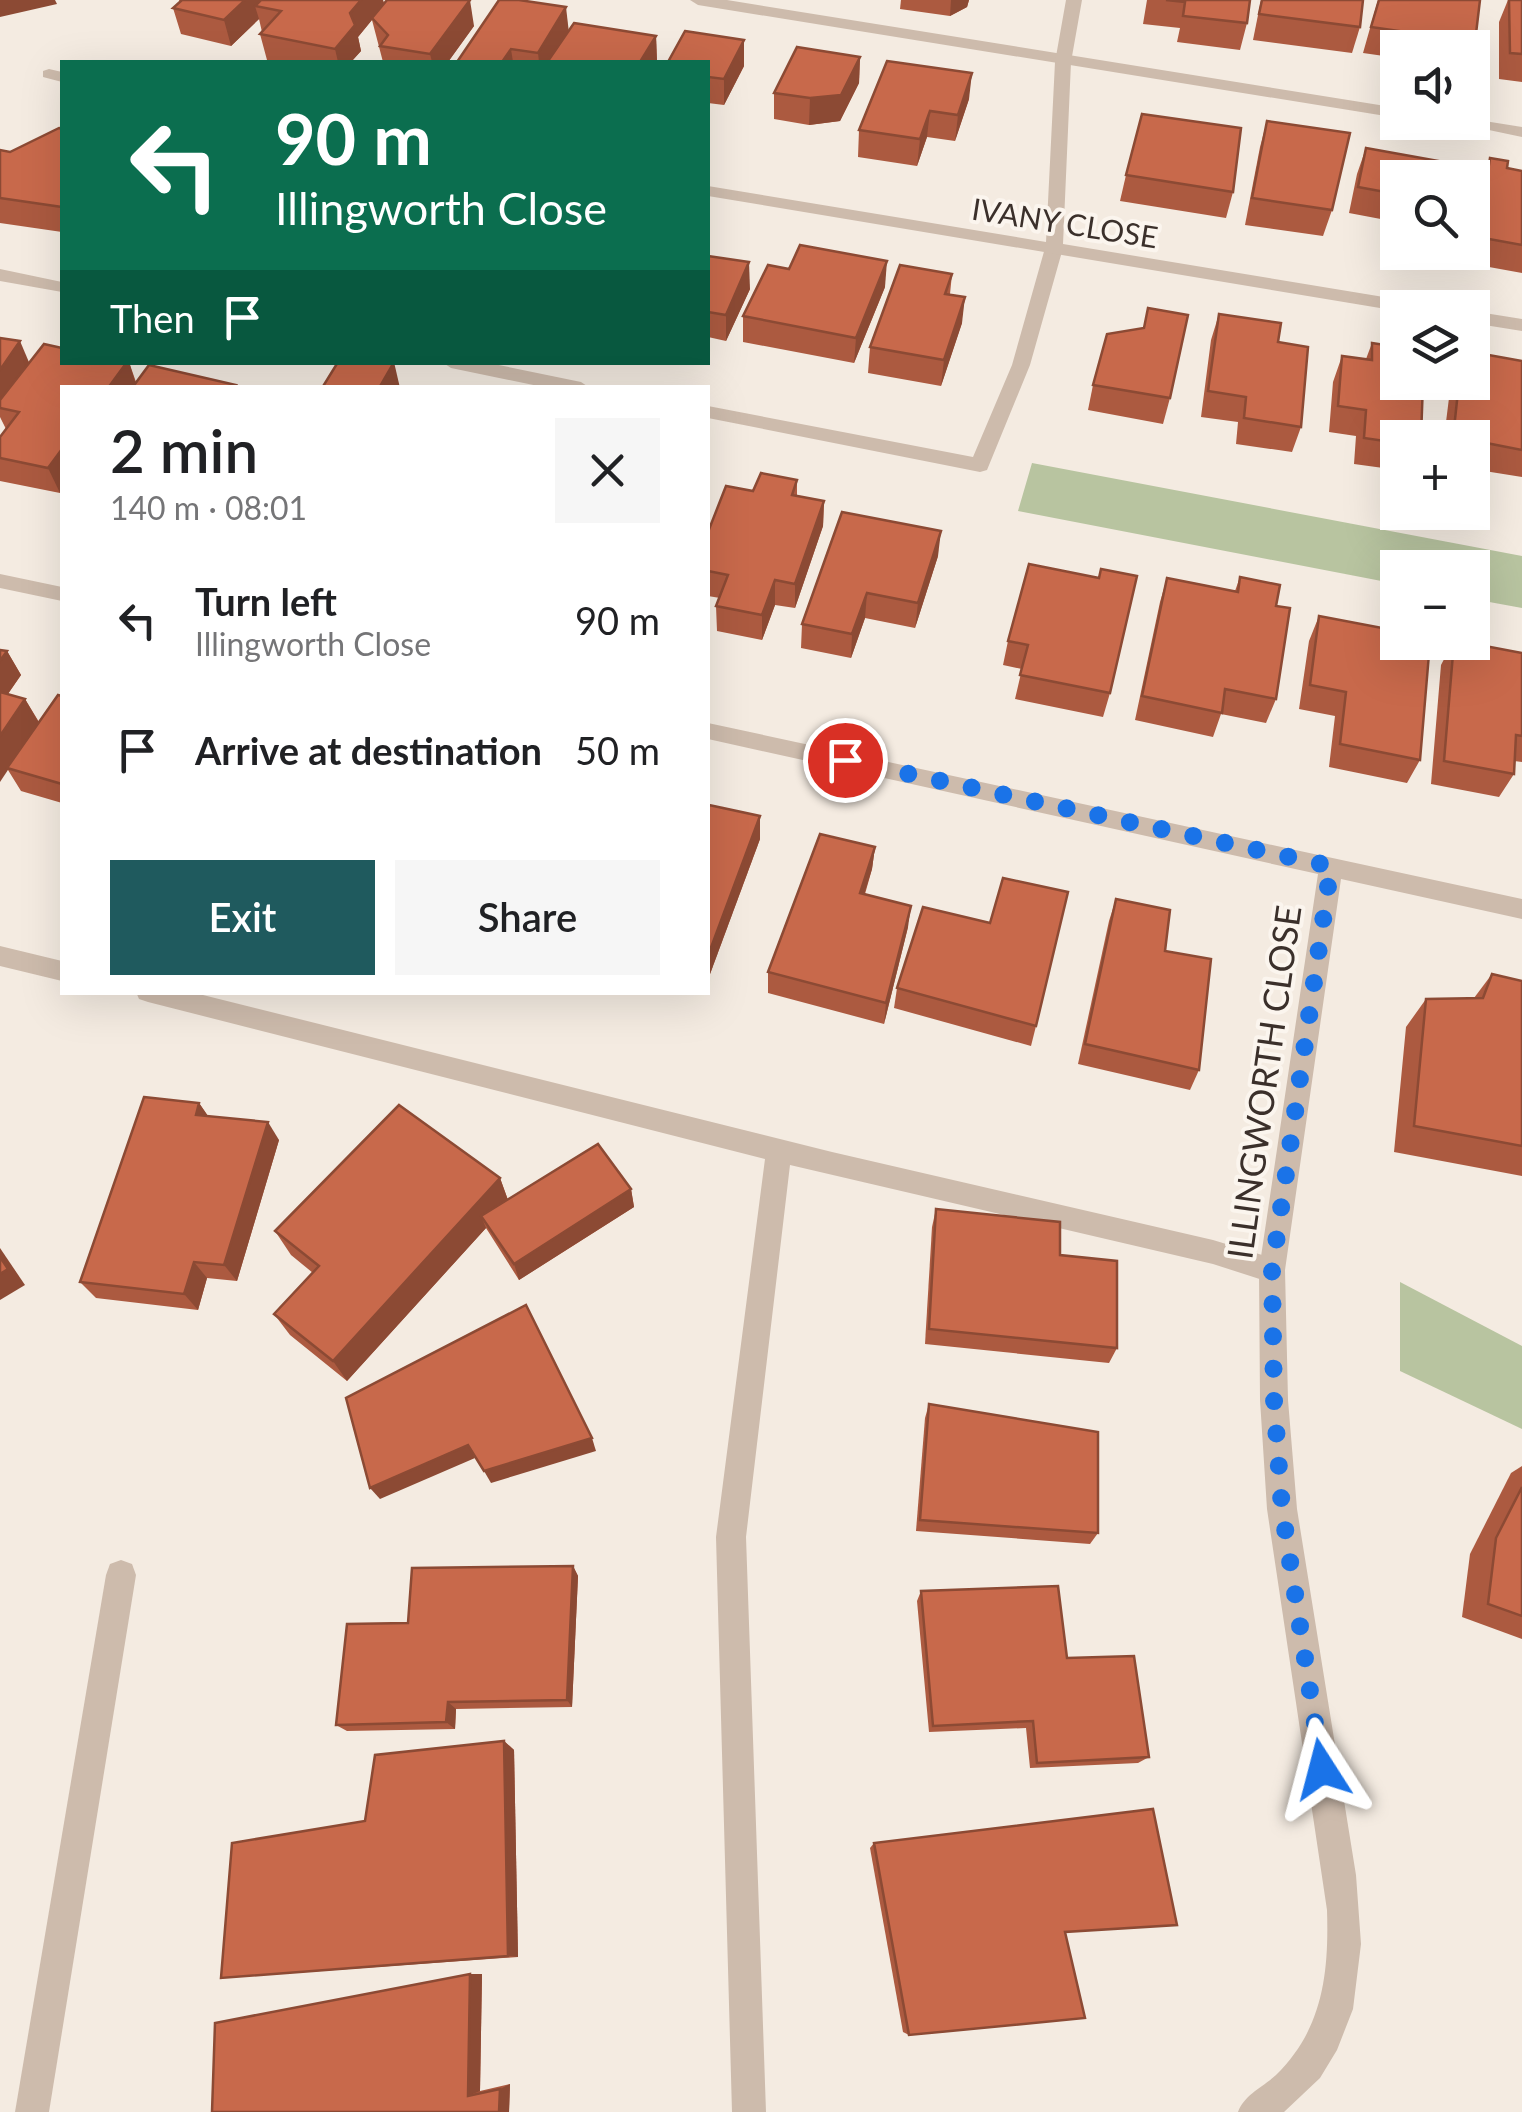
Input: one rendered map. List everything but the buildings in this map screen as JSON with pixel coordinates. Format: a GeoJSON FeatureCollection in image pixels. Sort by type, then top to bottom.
{"type":"FeatureCollection","features":[{"type":"Feature","properties":{"kind":"street"},"geometry":{"type":"LineString","coordinates":[[698,0],[1380,110]]}},
{"type":"Feature","properties":{"kind":"street"},"geometry":{"type":"LineString","coordinates":[[710,412],[980,464],[1022,365],[1054,248],[1063,62],[1074,0]]}},
{"type":"Feature","properties":{"kind":"street"},"geometry":{"type":"LineString","coordinates":[[1490,127],[1522,132]]}},
{"type":"Feature","properties":{"kind":"street","name":"IVANY CLOSE"},"geometry":{"type":"LineString","coordinates":[[710,191],[1380,302]]}},
{"type":"Feature","properties":{"kind":"street"},"geometry":{"type":"LineString","coordinates":[[0,276],[60,288]]}},
{"type":"Feature","properties":{"kind":"street"},"geometry":{"type":"LineString","coordinates":[[1490,320],[1522,325]]}},
{"type":"Feature","properties":{"kind":"street"},"geometry":{"type":"LineString","coordinates":[[466,365],[565,385]]}},
{"type":"Feature","properties":{"kind":"street"},"geometry":{"type":"LineString","coordinates":[[0,581],[60,594]]}},
{"type":"Feature","properties":{"kind":"street","name":"ILLINGWORTH CLOSE"},"geometry":{"type":"LineString","coordinates":[[710,731],[1522,909]]}},
{"type":"Feature","properties":{"kind":"street","name":"ILLINGWORTH CLOSE"},"geometry":{"type":"LineString","coordinates":[[1256,2112],[1276,2100],[1328,2032],[1344,1981],[1347,1933],[1282,1509],[1274,1400],[1272,1270],[1331,866]]}},
{"type":"Feature","properties":{"kind":"street"},"geometry":{"type":"LineString","coordinates":[[0,956],[60,971]]}},
{"type":"Feature","properties":{"kind":"street"},"geometry":{"type":"LineString","coordinates":[[160,995],[1213,1252],[1272,1270]]}},
{"type":"Feature","properties":{"kind":"street"},"geometry":{"type":"LineString","coordinates":[[750,2112],[730,1537],[779,1149]]}},
{"type":"Feature","properties":{"kind":"street"},"geometry":{"type":"LineString","coordinates":[[32,2112],[121,1575]]}},
{"type":"Feature","properties":{"kind":"green space"},"geometry":{"type":"Polygon","coordinates":[[[1032,463],[1522,556],[1522,608],[1490,602],[1490,550],[1380,550],[1380,581],[1018,511],[1032,463]]]}},
{"type":"Feature","properties":{"kind":"green space"},"geometry":{"type":"Polygon","coordinates":[[[1400,1282],[1522,1346],[1522,1429],[1400,1371],[1400,1282]]]}},
{"type":"Feature","properties":{"kind":"route"},"geometry":{"type":"LineString","coordinates":[[845,760],[1331,866],[1272,1270],[1274,1400],[1282,1509],[1322,1769]]}}]}
